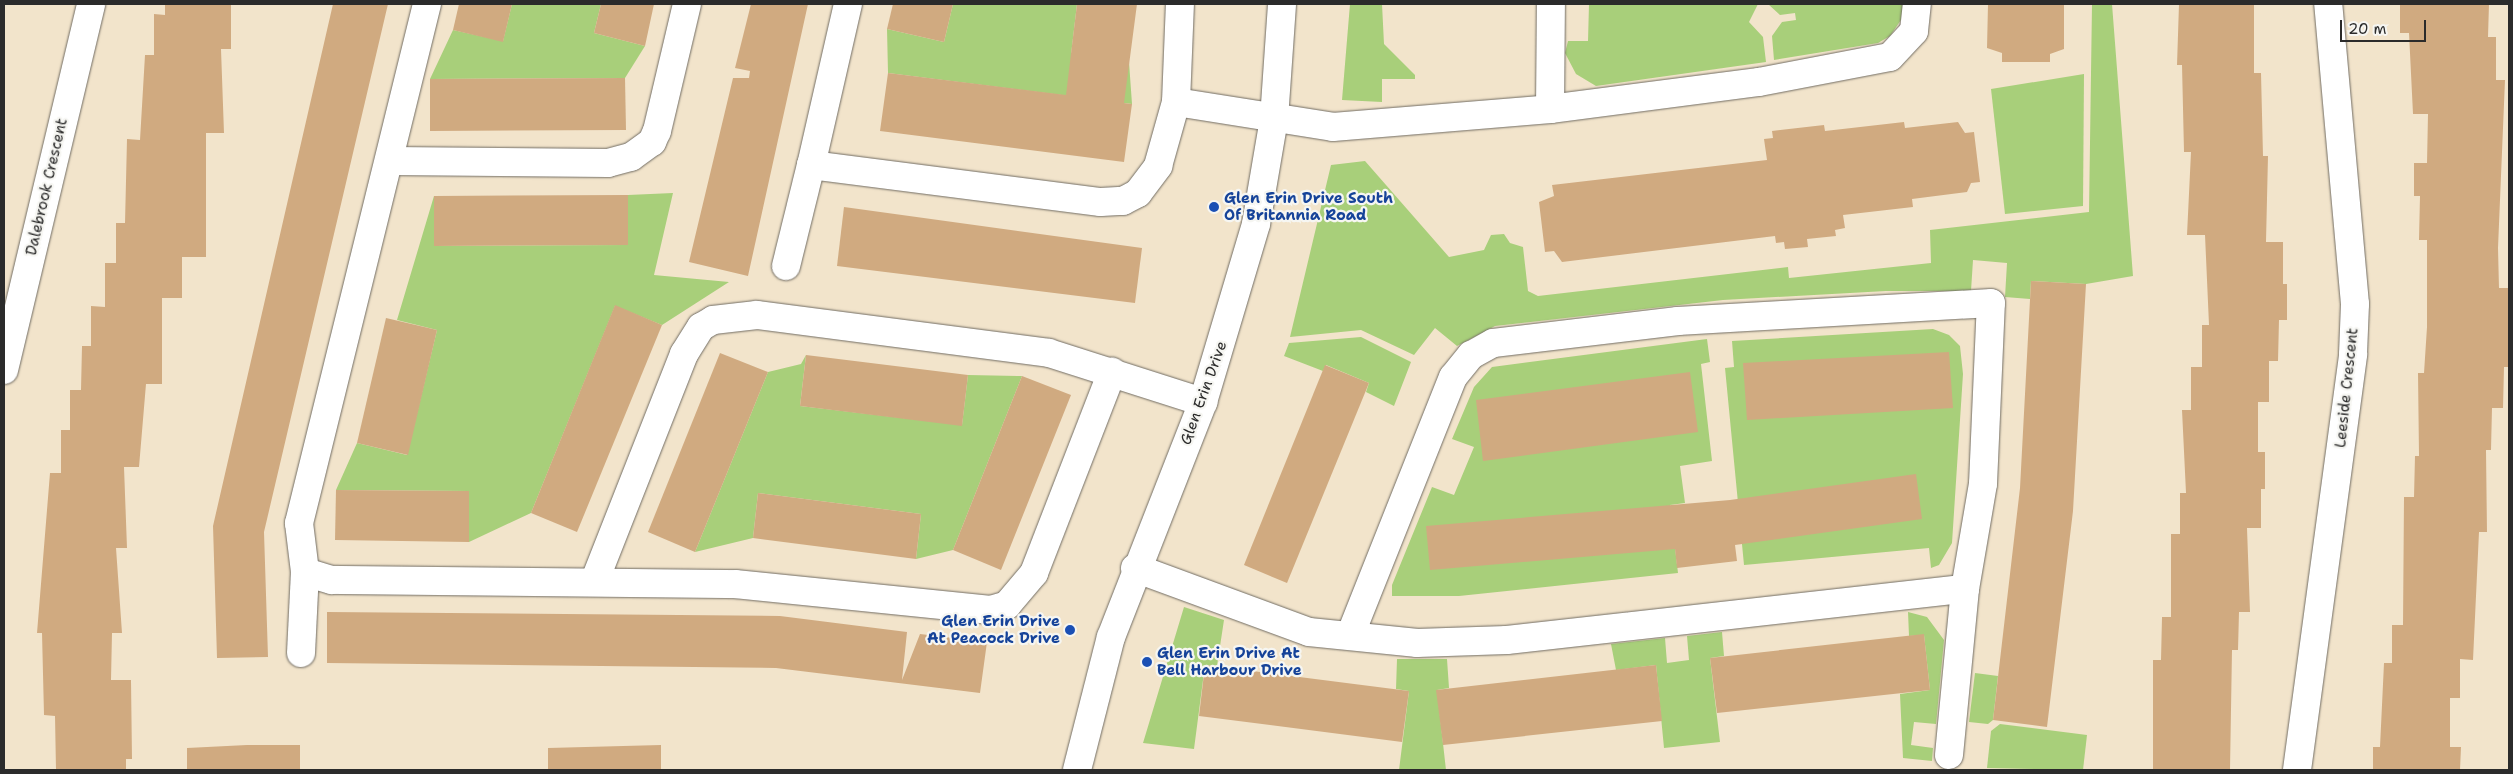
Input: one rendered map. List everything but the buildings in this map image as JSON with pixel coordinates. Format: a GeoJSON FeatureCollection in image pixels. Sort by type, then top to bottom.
{"type":"FeatureCollection","features":[{"type":"Feature","properties":{"kind":"street","name":"Dalebrook Crescent"},"geometry":{"type":"LineString","coordinates":[[4,370],[91,4]]}},
{"type":"Feature","properties":{"kind":"street"},"geometry":{"type":"LineString","coordinates":[[301,653],[305,572],[299,523],[391,161],[427,4]]}},
{"type":"Feature","properties":{"kind":"street"},"geometry":{"type":"LineString","coordinates":[[391,161],[608,163],[631,157],[652,142],[657,131],[687,4]]}},
{"type":"Feature","properties":{"kind":"street"},"geometry":{"type":"LineString","coordinates":[[786,266],[848,4]]}},
{"type":"Feature","properties":{"kind":"street"},"geometry":{"type":"LineString","coordinates":[[811,164],[1101,202],[1123,201],[1138,192],[1154,173],[1176,102],[1180,4]]}},
{"type":"Feature","properties":{"kind":"street","name":"Glen Erin Drive"},"geometry":{"type":"LineString","coordinates":[[1077,770],[1096,688],[1135,568],[1203,402],[1256,224],[1274,119],[1282,4]]}},
{"type":"Feature","properties":{"kind":"street"},"geometry":{"type":"LineString","coordinates":[[1550,109],[1551,4]]}},
{"type":"Feature","properties":{"kind":"street"},"geometry":{"type":"LineString","coordinates":[[1176,102],[1333,127],[1550,109],[1881,61],[1908,41],[1917,4]]}},
{"type":"Feature","properties":{"kind":"street","name":"Leeside Crescent"},"geometry":{"type":"LineString","coordinates":[[2297,770],[2354,321],[2328,4]]}},
{"type":"Feature","properties":{"kind":"street"},"geometry":{"type":"LineString","coordinates":[[1351,633],[1453,377],[1471,355],[1513,338],[1687,320],[1991,303],[1983,484],[1965,589],[1949,755]]}},
{"type":"Feature","properties":{"kind":"street"},"geometry":{"type":"LineString","coordinates":[[595,580],[684,354],[701,327],[713,320],[735,314],[796,320],[1049,353],[1203,402]]}},
{"type":"Feature","properties":{"kind":"street"},"geometry":{"type":"LineString","coordinates":[[305,572],[332,580],[595,580],[778,586],[969,610],[1007,605],[1034,573],[1112,372]]}},
{"type":"Feature","properties":{"kind":"street"},"geometry":{"type":"LineString","coordinates":[[1135,568],[1309,632],[1351,633],[1416,643],[1507,640],[1965,589]]}},
{"type":"Feature","properties":{"kind":"green space"},"geometry":{"type":"Polygon","coordinates":[[[512,4],[601,4],[594,33],[645,46],[625,78],[430,79],[453,30],[503,41],[512,4]]]}},
{"type":"Feature","properties":{"kind":"green space"},"geometry":{"type":"Polygon","coordinates":[[[953,4],[1077,4],[1071,55],[1129,62],[1132,104],[888,73],[887,29],[944,42],[953,4]]]}},
{"type":"Feature","properties":{"kind":"green space"},"geometry":{"type":"Polygon","coordinates":[[[1350,4],[1382,4],[1384,44],[1415,75],[1415,79],[1382,79],[1382,102],[1342,100],[1350,4]]]}},
{"type":"Feature","properties":{"kind":"green space"},"geometry":{"type":"Polygon","coordinates":[[[1589,4],[1758,4],[1749,22],[1763,37],[1766,62],[1596,86],[1576,74],[1565,53],[1568,41],[1588,41],[1589,4]]]}},
{"type":"Feature","properties":{"kind":"green space"},"geometry":{"type":"Polygon","coordinates":[[[1768,4],[1903,4],[1903,17],[1890,36],[1878,43],[1774,60],[1772,36],[1782,22],[1796,20],[1795,13],[1780,15],[1768,4]]]}},
{"type":"Feature","properties":{"kind":"green space"},"geometry":{"type":"Polygon","coordinates":[[[2092,4],[2112,4],[2133,276],[2086,284],[2031,281],[2030,299],[2005,297],[2007,263],[1973,260],[1971,291],[1886,291],[1723,300],[1495,326],[1457,346],[1435,328],[1414,355],[1361,330],[1290,337],[1331,165],[1365,161],[1449,257],[1484,250],[1491,235],[1504,234],[1510,243],[1523,247],[1528,291],[1538,296],[1788,267],[1789,278],[1931,263],[1930,230],[2089,212],[2092,4]]]}},
{"type":"Feature","properties":{"kind":"green space"},"geometry":{"type":"Polygon","coordinates":[[[2084,74],[2083,206],[2005,214],[1991,89],[2084,74]]]}},
{"type":"Feature","properties":{"kind":"green space"},"geometry":{"type":"Polygon","coordinates":[[[673,193],[654,275],[729,282],[662,325],[615,306],[531,513],[469,542],[469,491],[336,490],[357,443],[407,455],[437,330],[397,320],[434,196],[435,246],[628,245],[628,195],[673,193]]]}},
{"type":"Feature","properties":{"kind":"green space"},"geometry":{"type":"Polygon","coordinates":[[[1933,329],[1949,335],[1960,346],[1963,374],[1952,543],[1939,565],[1931,568],[1929,548],[1744,565],[1725,368],[1734,367],[1732,341],[1933,329]]]}},
{"type":"Feature","properties":{"kind":"green space"},"geometry":{"type":"Polygon","coordinates":[[[1361,337],[1411,362],[1394,406],[1366,392],[1369,383],[1326,365],[1323,371],[1284,356],[1289,343],[1361,337]]]}},
{"type":"Feature","properties":{"kind":"green space"},"geometry":{"type":"Polygon","coordinates":[[[1707,339],[1710,362],[1701,364],[1712,461],[1680,466],[1685,503],[1670,505],[1678,573],[1459,596],[1392,596],[1392,585],[1432,487],[1454,495],[1474,447],[1452,439],[1474,387],[1492,367],[1707,339]]]}},
{"type":"Feature","properties":{"kind":"green space"},"geometry":{"type":"Polygon","coordinates":[[[806,355],[800,406],[962,425],[968,375],[1022,376],[953,550],[916,559],[921,514],[758,493],[753,538],[695,552],[768,372],[801,364],[806,355]]]}},
{"type":"Feature","properties":{"kind":"green space"},"geometry":{"type":"Polygon","coordinates":[[[1184,607],[1224,620],[1217,666],[1205,665],[1194,749],[1143,743],[1184,607]]]}},
{"type":"Feature","properties":{"kind":"green space"},"geometry":{"type":"Polygon","coordinates":[[[1908,612],[1927,617],[1944,640],[1936,724],[1914,722],[1911,745],[1933,748],[1932,761],[1903,758],[1900,694],[1930,690],[1924,635],[1909,636],[1908,612]]]}},
{"type":"Feature","properties":{"kind":"green space"},"geometry":{"type":"Polygon","coordinates":[[[1722,632],[1724,656],[1710,658],[1720,742],[1664,748],[1656,665],[1616,670],[1611,644],[1665,638],[1667,663],[1689,660],[1687,636],[1722,632]]]}},
{"type":"Feature","properties":{"kind":"green space"},"geometry":{"type":"Polygon","coordinates":[[[1397,659],[1447,659],[1449,688],[1437,690],[1446,770],[1399,770],[1409,691],[1396,689],[1397,659]]]}},
{"type":"Feature","properties":{"kind":"green space"},"geometry":{"type":"Polygon","coordinates":[[[1975,673],[1998,676],[1993,720],[1988,724],[1969,722],[1975,673]]]}},
{"type":"Feature","properties":{"kind":"green space"},"geometry":{"type":"Polygon","coordinates":[[[2000,724],[2087,735],[2083,770],[1987,768],[1991,731],[2000,724]]]}},
{"type":"Feature","properties":{"kind":"place","name":"Glen Erin Drive South Of Britannia Road"},"geometry":{"type":"Point","coordinates":[1214,207]}},
{"type":"Feature","properties":{"kind":"place","name":"Glen Erin Drive At Peacock Drive"},"geometry":{"type":"Point","coordinates":[1070,630]}},
{"type":"Feature","properties":{"kind":"place","name":"Glen Erin Drive At Bell Harbour Drive"},"geometry":{"type":"Point","coordinates":[1147,662]}}]}
